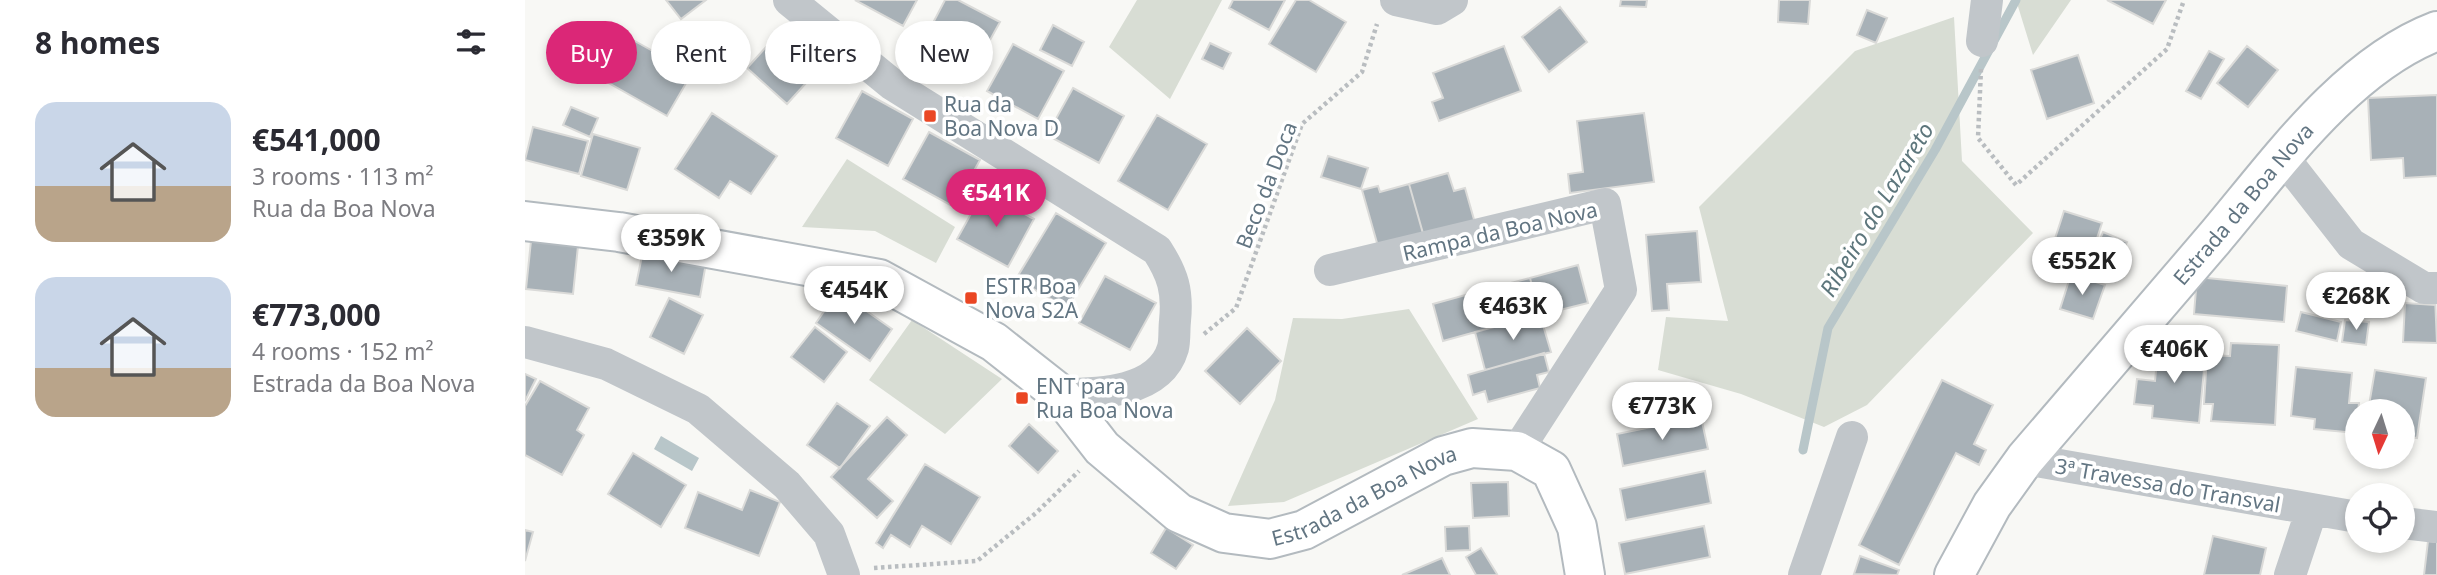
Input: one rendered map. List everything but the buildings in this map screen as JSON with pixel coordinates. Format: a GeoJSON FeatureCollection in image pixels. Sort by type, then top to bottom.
{"type":"FeatureCollection","features":[{"type":"Feature","properties":{"kind":"main road","name":"Estrada da Boa Nova"},"geometry":{"type":"LineString","coordinates":[[1954,575],[1992,505],[2025,459],[2283,157],[2330,106],[2368,71],[2394,52],[2437,31]]}},
{"type":"Feature","properties":{"kind":"main road","name":"Estrada da Boa Nova"},"geometry":{"type":"LineString","coordinates":[[525,221],[619,232],[879,279],[994,342],[1060,394],[1103,448],[1179,513],[1224,533],[1271,539],[1304,530],[1443,456],[1472,448],[1517,451],[1551,470],[1577,527],[1585,575]]}},
{"type":"Feature","properties":{"kind":"street"},"geometry":{"type":"LineString","coordinates":[[789,0],[893,85],[1157,250],[1173,274],[1178,295],[1173,348],[1161,370],[1129,387],[1102,394],[1060,394]]}},
{"type":"Feature","properties":{"kind":"street"},"geometry":{"type":"LineString","coordinates":[[1388,6],[1437,9],[1452,0]]}},
{"type":"Feature","properties":{"kind":"street"},"geometry":{"type":"LineString","coordinates":[[1982,41],[1987,0]]}},
{"type":"Feature","properties":{"kind":"street"},"geometry":{"type":"LineString","coordinates":[[2283,157],[2351,244],[2424,288],[2437,288]]}},
{"type":"Feature","properties":{"kind":"street","name":"Rampa da Boa Nova"},"geometry":{"type":"LineString","coordinates":[[1330,270],[1605,204],[1621,290],[1517,451]]}},
{"type":"Feature","properties":{"kind":"street"},"geometry":{"type":"LineString","coordinates":[[525,342],[606,363],[698,409],[787,485],[829,534],[844,573]]}},
{"type":"Feature","properties":{"kind":"street"},"geometry":{"type":"LineString","coordinates":[[1804,575],[1852,438]]}},
{"type":"Feature","properties":{"kind":"street","name":"3ª Travessa do Transval"},"geometry":{"type":"LineString","coordinates":[[2025,459],[2311,512],[2345,516]]}},
{"type":"Feature","properties":{"kind":"street","name":"3ª Travessa do Transval"},"geometry":{"type":"LineString","coordinates":[[2290,575],[2311,512]]}},
{"type":"Feature","properties":{"kind":"street"},"geometry":{"type":"LineString","coordinates":[[2415,524],[2437,527]]}},
{"type":"Feature","properties":{"kind":"path"},"geometry":{"type":"LineString","coordinates":[[1982,41],[1978,138],[2016,185],[2167,49],[2184,0]]}},
{"type":"Feature","properties":{"kind":"path","name":"Beco da Doca"},"geometry":{"type":"LineString","coordinates":[[1161,370],[1236,308],[1302,124],[1362,72],[1388,6]]}},
{"type":"Feature","properties":{"kind":"path"},"geometry":{"type":"LineString","coordinates":[[844,573],[977,561],[1036,513],[1103,448]]}},
{"type":"Feature","properties":{"kind":"shaded area"},"geometry":{"type":"Polygon","coordinates":[[[1137,0],[1222,0],[1170,99],[1109,47],[1137,0]]]}},
{"type":"Feature","properties":{"kind":"shaded area"},"geometry":{"type":"Polygon","coordinates":[[[2016,0],[2071,0],[2033,55],[2016,0]]]}},
{"type":"Feature","properties":{"kind":"shaded area"},"geometry":{"type":"Polygon","coordinates":[[[1954,17],[1962,161],[2033,233],[1867,405],[1824,427],[1741,394],[1658,370],[1666,317],[1728,321],[1699,207],[1855,51],[1954,17]]]}},
{"type":"Feature","properties":{"kind":"shaded area"},"geometry":{"type":"Polygon","coordinates":[[[847,159],[955,227],[936,263],[875,231],[802,227],[847,159]]]}},
{"type":"Feature","properties":{"kind":"shaded area"},"geometry":{"type":"Polygon","coordinates":[[[1409,309],[1478,419],[1284,502],[1228,506],[1275,400],[1293,318],[1342,319],[1409,309]]]}},
{"type":"Feature","properties":{"kind":"shaded area"},"geometry":{"type":"Polygon","coordinates":[[[912,320],[1002,379],[945,434],[869,380],[912,320]]]}},
{"type":"Feature","properties":{"kind":"shaded area"},"geometry":{"type":"Polygon","coordinates":[[[661,436],[699,458],[692,471],[654,449],[661,436]]]}},
{"type":"Feature","properties":{"kind":"waterway","name":"Ribeiro do Lazareto"},"geometry":{"type":"LineString","coordinates":[[1803,450],[1828,328],[1935,150],[2016,0]]}},
{"type":"Feature","properties":{"kind":"place","name":"Rua da Boa Nova D"},"geometry":{"type":"Point","coordinates":[930,116]}},
{"type":"Feature","properties":{"kind":"place","name":"ESTR Boa Nova S2A"},"geometry":{"type":"Point","coordinates":[971,298]}},
{"type":"Feature","properties":{"kind":"place","name":"ENT para Rua Boa Nova"},"geometry":{"type":"Point","coordinates":[1022,398]}}]}
